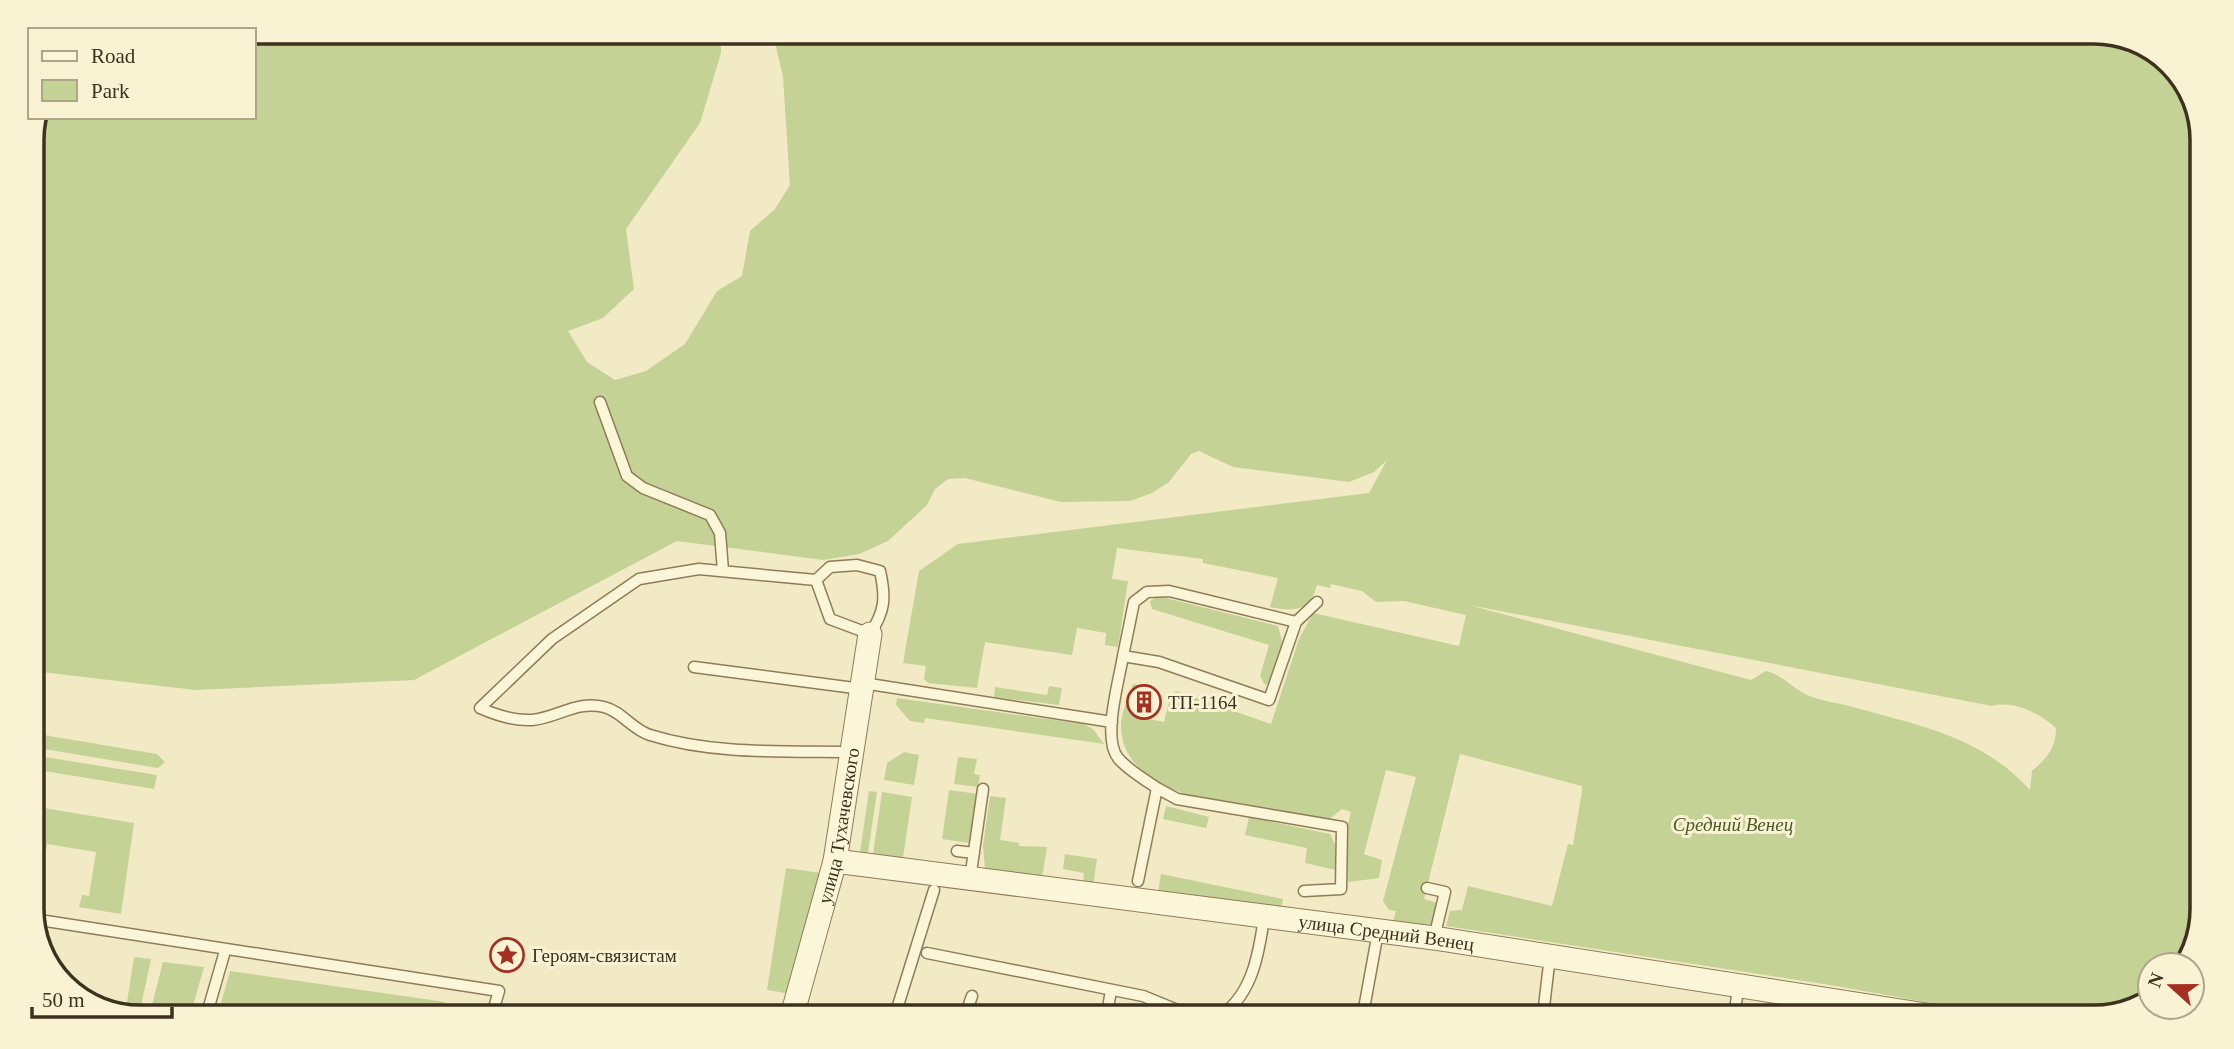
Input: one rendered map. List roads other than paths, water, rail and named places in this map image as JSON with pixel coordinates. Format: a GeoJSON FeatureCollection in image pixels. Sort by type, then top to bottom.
{"type":"FeatureCollection","features":[{"type":"Feature","properties":{"kind":"street","name":"улица Тухачевского"},"geometry":{"type":"LineString","coordinates":[[795,1005],[835,861],[870,634]]}},
{"type":"Feature","properties":{"kind":"street","name":"улица Средний Венец"},"geometry":{"type":"LineString","coordinates":[[835,861],[1434,938],[1866,1005]]}},
{"type":"Feature","properties":{"kind":"lane"},"geometry":{"type":"LineString","coordinates":[[600,402],[627,476],[643,488],[710,515],[720,533],[723,571]]}},
{"type":"Feature","properties":{"kind":"lane"},"geometry":{"type":"LineString","coordinates":[[816,580],[830,619],[870,634],[882,615],[886,597],[880,571],[857,565],[830,567],[816,580],[699,569],[639,579],[552,639],[480,708],[499,716],[533,720],[577,705],[606,707],[646,734],[685,743],[738,749],[852,752]]}},
{"type":"Feature","properties":{"kind":"lane"},"geometry":{"type":"LineString","coordinates":[[1296,622],[1169,591],[1147,592],[1134,602],[1111,738],[1116,753],[1157,788],[1177,799],[1342,827],[1341,889],[1304,891]]}},
{"type":"Feature","properties":{"kind":"lane"},"geometry":{"type":"LineString","coordinates":[[1123,656],[1159,662],[1269,701],[1296,622],[1317,602]]}},
{"type":"Feature","properties":{"kind":"lane"},"geometry":{"type":"LineString","coordinates":[[694,667],[862,686],[1112,722]]}},
{"type":"Feature","properties":{"kind":"lane"},"geometry":{"type":"LineString","coordinates":[[1138,881],[1157,788]]}},
{"type":"Feature","properties":{"kind":"lane"},"geometry":{"type":"LineString","coordinates":[[970,878],[983,789]]}},
{"type":"Feature","properties":{"kind":"lane"},"geometry":{"type":"LineString","coordinates":[[957,851],[974,853]]}},
{"type":"Feature","properties":{"kind":"lane"},"geometry":{"type":"LineString","coordinates":[[1427,888],[1445,892],[1434,938]]}},
{"type":"Feature","properties":{"kind":"lane"},"geometry":{"type":"LineString","coordinates":[[897,1005],[934,890]]}},
{"type":"Feature","properties":{"kind":"lane"},"geometry":{"type":"LineString","coordinates":[[1233,1005],[1253,971],[1264,918]]}},
{"type":"Feature","properties":{"kind":"lane"},"geometry":{"type":"LineString","coordinates":[[45,921],[225,951],[499,991],[495,1005]]}},
{"type":"Feature","properties":{"kind":"lane"},"geometry":{"type":"LineString","coordinates":[[1365,1005],[1378,932]]}},
{"type":"Feature","properties":{"kind":"lane"},"geometry":{"type":"LineString","coordinates":[[209,1005],[225,951]]}},
{"type":"Feature","properties":{"kind":"lane"},"geometry":{"type":"LineString","coordinates":[[927,953],[1143,996],[1165,1005]]}},
{"type":"Feature","properties":{"kind":"lane"},"geometry":{"type":"LineString","coordinates":[[1544,1005],[1550,956]]}},
{"type":"Feature","properties":{"kind":"lane"},"geometry":{"type":"LineString","coordinates":[[1736,1005],[1739,984]]}},
{"type":"Feature","properties":{"kind":"lane"},"geometry":{"type":"LineString","coordinates":[[1108,1005],[1111,991]]}},
{"type":"Feature","properties":{"kind":"lane"},"geometry":{"type":"LineString","coordinates":[[969,1005],[972,996]]}},
{"type":"Feature","properties":{"kind":"place","name":"ТП-1164"},"geometry":{"type":"Point","coordinates":[1144,702]}},
{"type":"Feature","properties":{"kind":"place","name":"Героям-связистам"},"geometry":{"type":"Point","coordinates":[507,955]}},
{"type":"Feature","properties":{"kind":"park label","name":"Средний Венец"},"geometry":{"type":"Point","coordinates":[1733,824]}}]}
